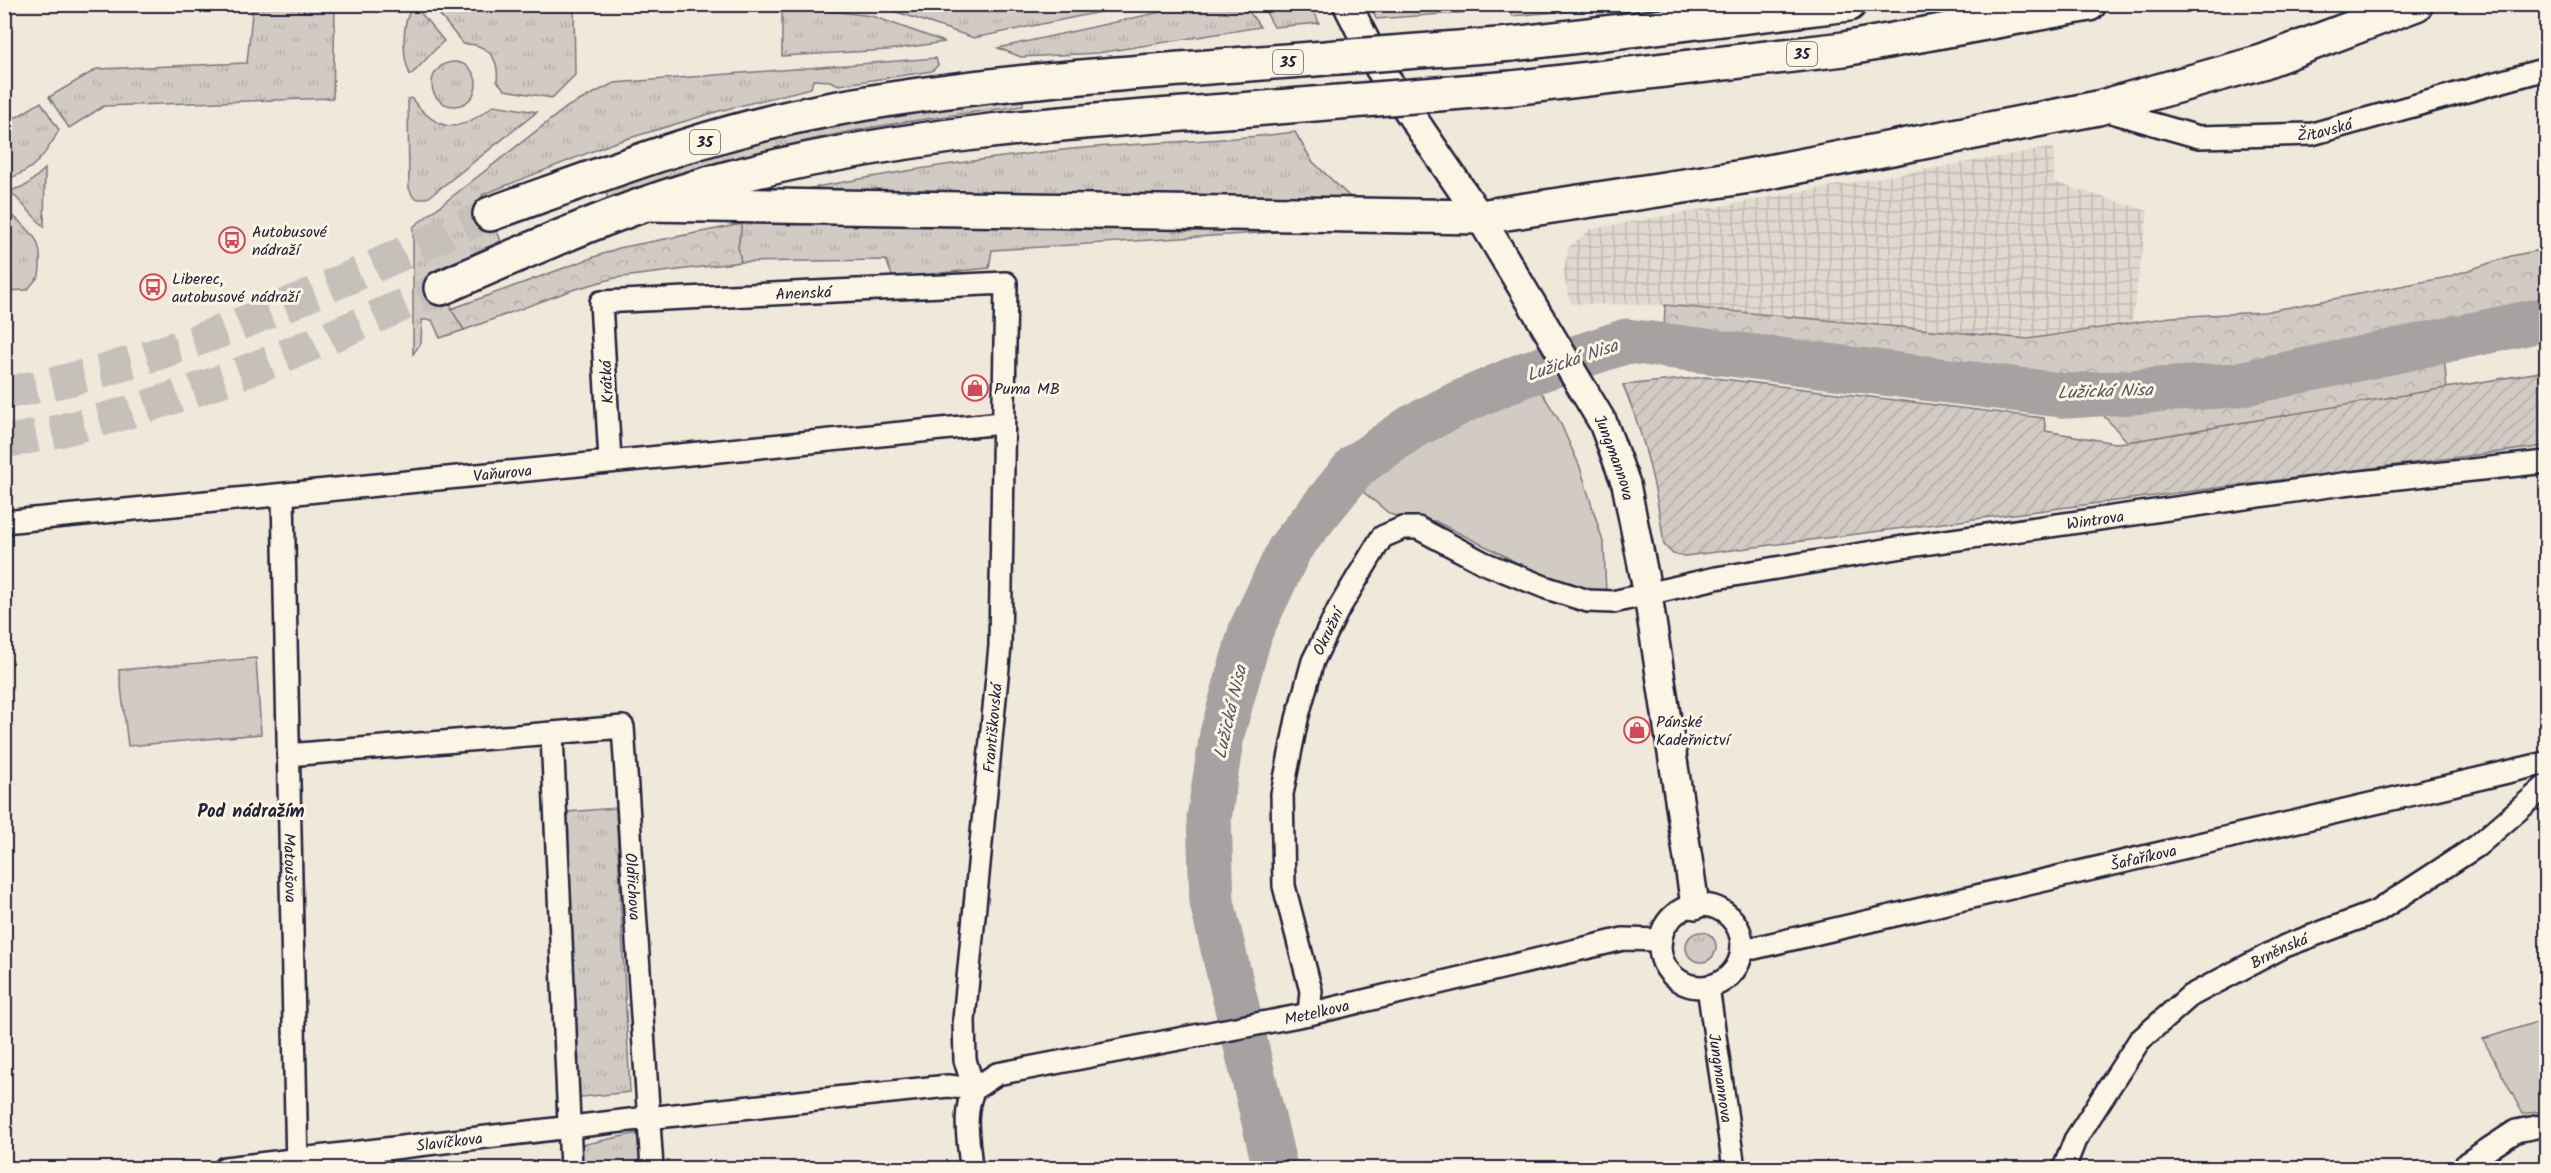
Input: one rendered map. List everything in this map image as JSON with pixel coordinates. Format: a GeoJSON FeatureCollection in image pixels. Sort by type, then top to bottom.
{"type":"FeatureCollection","features":[{"type":"Feature","properties":{"kind":"highway"},"geometry":{"type":"LineString","coordinates":[[1567,38],[1698,4]]}},
{"type":"Feature","properties":{"kind":"highway","name":"35"},"geometry":{"type":"LineString","coordinates":[[490,214],[608,172],[725,135],[826,110],[927,94],[1512,44],[1849,4]]}},
{"type":"Feature","properties":{"kind":"highway","name":"35"},"geometry":{"type":"LineString","coordinates":[[441,288],[546,241],[646,204],[727,178],[928,137],[1082,121],[1512,88],[1844,49],[2090,4]]}},
{"type":"Feature","properties":{"kind":"highway"},"geometry":{"type":"LineString","coordinates":[[646,204],[1480,217],[1743,177],[2098,108],[2262,62],[2416,4]]}},
{"type":"Feature","properties":{"kind":"street","name":"Jungmannova"},"geometry":{"type":"LineString","coordinates":[[1347,4],[1379,68],[1480,217],[1603,423],[1626,484],[1647,595],[1695,905]]}},
{"type":"Feature","properties":{"kind":"street","name":"Žitavská"},"geometry":{"type":"LineString","coordinates":[[2098,108],[2199,137],[2312,134],[2547,69]]}},
{"type":"Feature","properties":{"kind":"street","name":"Anenská"},"geometry":{"type":"LineString","coordinates":[[602,302],[1006,283]]}},
{"type":"Feature","properties":{"kind":"street","name":"Františkovská"},"geometry":{"type":"LineString","coordinates":[[974,1089],[965,1060],[964,1020],[1000,646],[1006,283]]}},
{"type":"Feature","properties":{"kind":"street","name":"Krátká"},"geometry":{"type":"LineString","coordinates":[[602,302],[610,461]]}},
{"type":"Feature","properties":{"kind":"street","name":"Vaňurova"},"geometry":{"type":"LineString","coordinates":[[4,522],[1002,423]]}},
{"type":"Feature","properties":{"kind":"street","name":"Wintrova"},"geometry":{"type":"LineString","coordinates":[[1647,595],[1716,578],[1903,547],[2343,484],[2547,462]]}},
{"type":"Feature","properties":{"kind":"street","name":"Matoušova"},"geometry":{"type":"LineString","coordinates":[[283,496],[297,1164]]}},
{"type":"Feature","properties":{"kind":"street","name":"Okružní"},"geometry":{"type":"LineString","coordinates":[[1309,1014],[1311,992],[1284,886],[1282,794],[1297,719],[1314,661],[1338,610],[1382,537],[1403,528],[1419,528],[1484,563],[1588,601],[1613,602],[1647,595]]}},
{"type":"Feature","properties":{"kind":"street","name":"Oldřichova"},"geometry":{"type":"LineString","coordinates":[[288,755],[623,727],[652,1168]]}},
{"type":"Feature","properties":{"kind":"street"},"geometry":{"type":"LineString","coordinates":[[552,734],[571,1168]]}},
{"type":"Feature","properties":{"kind":"street","name":"Šafaříkova"},"geometry":{"type":"LineString","coordinates":[[1742,947],[1754,948],[2547,763]]}},
{"type":"Feature","properties":{"kind":"street","name":"Brněnská"},"geometry":{"type":"LineString","coordinates":[[2064,1168],[2075,1140],[2139,1041],[2190,996],[2285,946],[2376,912],[2476,846],[2547,786]]}},
{"type":"Feature","properties":{"kind":"street"},"geometry":{"type":"LineString","coordinates":[[1695,905],[1713,907],[1728,915],[1739,930],[1742,947],[1739,961],[1732,973],[1721,982],[1708,987],[1689,985],[1672,975],[1662,959],[1660,940],[1672,917],[1695,905]]}},
{"type":"Feature","properties":{"kind":"street","name":"Metelkova"},"geometry":{"type":"LineString","coordinates":[[974,1089],[982,1081],[997,1074],[1309,1014],[1623,939],[1660,940]]}},
{"type":"Feature","properties":{"kind":"street","name":"Jungmannova"},"geometry":{"type":"LineString","coordinates":[[1708,987],[1734,1168]]}},
{"type":"Feature","properties":{"kind":"street"},"geometry":{"type":"LineString","coordinates":[[647,1118],[948,1086],[974,1089],[968,1101],[966,1115],[971,1168]]}},
{"type":"Feature","properties":{"kind":"street","name":"Slavíčkova"},"geometry":{"type":"LineString","coordinates":[[225,1168],[297,1164],[647,1118]]}},
{"type":"Feature","properties":{"kind":"street"},"geometry":{"type":"LineString","coordinates":[[2464,1168],[2467,1163],[2516,1131],[2547,1125]]}},
{"type":"Feature","properties":{"kind":"shaded area"},"geometry":{"type":"Polygon","coordinates":[[[2054,147],[2054,182],[2148,211],[2132,321],[2028,339],[1665,305],[1571,304],[1563,273],[1569,247],[1591,229],[2054,147]]]}},
{"type":"Feature","properties":{"kind":"green space"},"geometry":{"type":"Polygon","coordinates":[[[253,4],[335,5],[333,98],[104,106],[69,128],[49,97],[97,69],[247,63],[253,4]]]}},
{"type":"Feature","properties":{"kind":"green space"},"geometry":{"type":"Polygon","coordinates":[[[1197,4],[1246,7],[1260,27],[1098,53],[1021,57],[998,48],[1197,4]]]}},
{"type":"Feature","properties":{"kind":"green space"},"geometry":{"type":"Polygon","coordinates":[[[414,5],[444,41],[410,75],[405,59],[404,39],[407,20],[414,5]]]}},
{"type":"Feature","properties":{"kind":"green space"},"geometry":{"type":"Polygon","coordinates":[[[432,5],[574,5],[575,75],[552,98],[505,90],[497,81],[496,65],[490,53],[478,46],[463,44],[432,5]]]}},
{"type":"Feature","properties":{"kind":"green space"},"geometry":{"type":"Polygon","coordinates":[[[782,5],[872,16],[945,42],[888,50],[782,56],[782,5]]]}},
{"type":"Feature","properties":{"kind":"green space"},"geometry":{"type":"Polygon","coordinates":[[[883,5],[1134,5],[974,38],[885,8],[883,5]]]}},
{"type":"Feature","properties":{"kind":"green space"},"geometry":{"type":"Polygon","coordinates":[[[1262,5],[1312,5],[1319,23],[1274,27],[1262,5]]]}},
{"type":"Feature","properties":{"kind":"green space"},"geometry":{"type":"Polygon","coordinates":[[[1371,5],[1634,5],[1512,16],[1510,9],[1376,19],[1371,5]]]}},
{"type":"Feature","properties":{"kind":"green space"},"geometry":{"type":"Polygon","coordinates":[[[936,58],[938,65],[932,71],[839,85],[830,81],[813,80],[811,88],[719,111],[613,143],[482,195],[501,241],[433,271],[464,330],[440,338],[432,320],[422,320],[421,343],[413,354],[413,227],[567,107],[614,83],[936,58]]]}},
{"type":"Feature","properties":{"kind":"green space"},"geometry":{"type":"Polygon","coordinates":[[[454,62],[469,69],[476,84],[469,99],[454,106],[439,99],[432,84],[439,69],[454,62]]]}},
{"type":"Feature","properties":{"kind":"green space"},"geometry":{"type":"Polygon","coordinates":[[[411,98],[431,119],[450,126],[470,121],[494,105],[537,112],[429,197],[419,199],[413,197],[409,188],[408,99],[411,98]]]}},
{"type":"Feature","properties":{"kind":"green space"},"geometry":{"type":"Polygon","coordinates":[[[1023,101],[1023,106],[895,124],[792,144],[713,165],[608,201],[606,192],[712,156],[766,141],[895,116],[1023,101]]]}},
{"type":"Feature","properties":{"kind":"green space"},"geometry":{"type":"Polygon","coordinates":[[[41,102],[59,130],[38,161],[23,172],[5,179],[5,116],[17,117],[41,102]]]}},
{"type":"Feature","properties":{"kind":"green space"},"geometry":{"type":"Polygon","coordinates":[[[1295,132],[1312,161],[1351,198],[1233,196],[1155,198],[801,190],[932,167],[1030,154],[1092,147],[1295,132]]]}},
{"type":"Feature","properties":{"kind":"green space"},"geometry":{"type":"Polygon","coordinates":[[[45,169],[44,227],[10,191],[27,185],[45,169]]]}},
{"type":"Feature","properties":{"kind":"green space"},"geometry":{"type":"Polygon","coordinates":[[[4,208],[29,230],[38,243],[39,276],[27,290],[5,291],[4,208]]]}},
{"type":"Feature","properties":{"kind":"green space"},"geometry":{"type":"Polygon","coordinates":[[[758,218],[1321,229],[992,250],[989,268],[893,278],[886,260],[741,262],[738,247],[741,222],[758,218]]]}},
{"type":"Feature","properties":{"kind":"green space"},"geometry":{"type":"Polygon","coordinates":[[[742,224],[738,247],[741,262],[615,278],[572,290],[464,330],[451,309],[619,248],[742,224]]]}},
{"type":"Feature","properties":{"kind":"green space"},"geometry":{"type":"Polygon","coordinates":[[[2546,249],[2546,305],[2442,331],[2447,390],[2128,442],[2074,384],[1902,368],[1664,334],[1665,305],[2028,339],[2171,317],[2264,312],[2448,277],[2511,256],[2546,249]]]}},
{"type":"Feature","properties":{"kind":"green space"},"geometry":{"type":"Polygon","coordinates":[[[2546,371],[2546,446],[1685,556],[1673,554],[1664,545],[1649,463],[1638,424],[1623,385],[1706,377],[2044,418],[2046,431],[2115,443],[2546,371]]]}},
{"type":"Feature","properties":{"kind":"green space"},"geometry":{"type":"Polygon","coordinates":[[[1534,380],[1559,420],[1580,467],[1604,545],[1606,594],[1562,588],[1435,521],[1406,520],[1390,514],[1356,486],[1413,438],[1474,401],[1534,380]]]}},
{"type":"Feature","properties":{"kind":"green space"},"geometry":{"type":"Polygon","coordinates":[[[256,658],[261,734],[128,746],[119,670],[256,658]]]}},
{"type":"Feature","properties":{"kind":"green space"},"geometry":{"type":"Polygon","coordinates":[[[616,808],[630,1092],[573,1098],[567,812],[616,808]]]}},
{"type":"Feature","properties":{"kind":"green space"},"geometry":{"type":"Polygon","coordinates":[[[1701,932],[1711,937],[1716,947],[1711,957],[1701,962],[1691,957],[1686,947],[1691,937],[1701,932]]]}},
{"type":"Feature","properties":{"kind":"green space"},"geometry":{"type":"Polygon","coordinates":[[[2546,1019],[2546,1111],[2523,1114],[2483,1039],[2546,1019]]]}},
{"type":"Feature","properties":{"kind":"green space"},"geometry":{"type":"Polygon","coordinates":[[[638,1133],[641,1168],[582,1168],[581,1145],[638,1133]]]}},
{"type":"Feature","properties":{"kind":"waterway","name":"Lužická Nisa"},"geometry":{"type":"LineString","coordinates":[[1275,1168],[1212,902],[1209,818],[1222,734],[1251,630],[1290,548],[1356,466],[1412,427],[1523,375],[1627,341],[2068,396],[2235,385],[2546,319]]}},
{"type":"Feature","properties":{"kind":"tunnel"},"geometry":{"type":"LineString","coordinates":[[4,393],[68,380],[130,363],[192,342],[312,294],[490,214]]}},
{"type":"Feature","properties":{"kind":"tunnel"},"geometry":{"type":"LineString","coordinates":[[4,442],[61,430],[173,398],[281,357],[441,288]]}},
{"type":"Feature","properties":{"kind":"place","name":"Autobusové nádraží"},"geometry":{"type":"Point","coordinates":[232,240]}},
{"type":"Feature","properties":{"kind":"place","name":"Liberec, autobusové nádraží"},"geometry":{"type":"Point","coordinates":[153,287]}},
{"type":"Feature","properties":{"kind":"place","name":"Puma MB"},"geometry":{"type":"Point","coordinates":[975,388]}},
{"type":"Feature","properties":{"kind":"place","name":"Pánské Kadeřnictví"},"geometry":{"type":"Point","coordinates":[1637,730]}},
{"type":"Feature","properties":{"kind":"district","name":"Pod nádražím"},"geometry":{"type":"Point","coordinates":[251,811]}}]}
